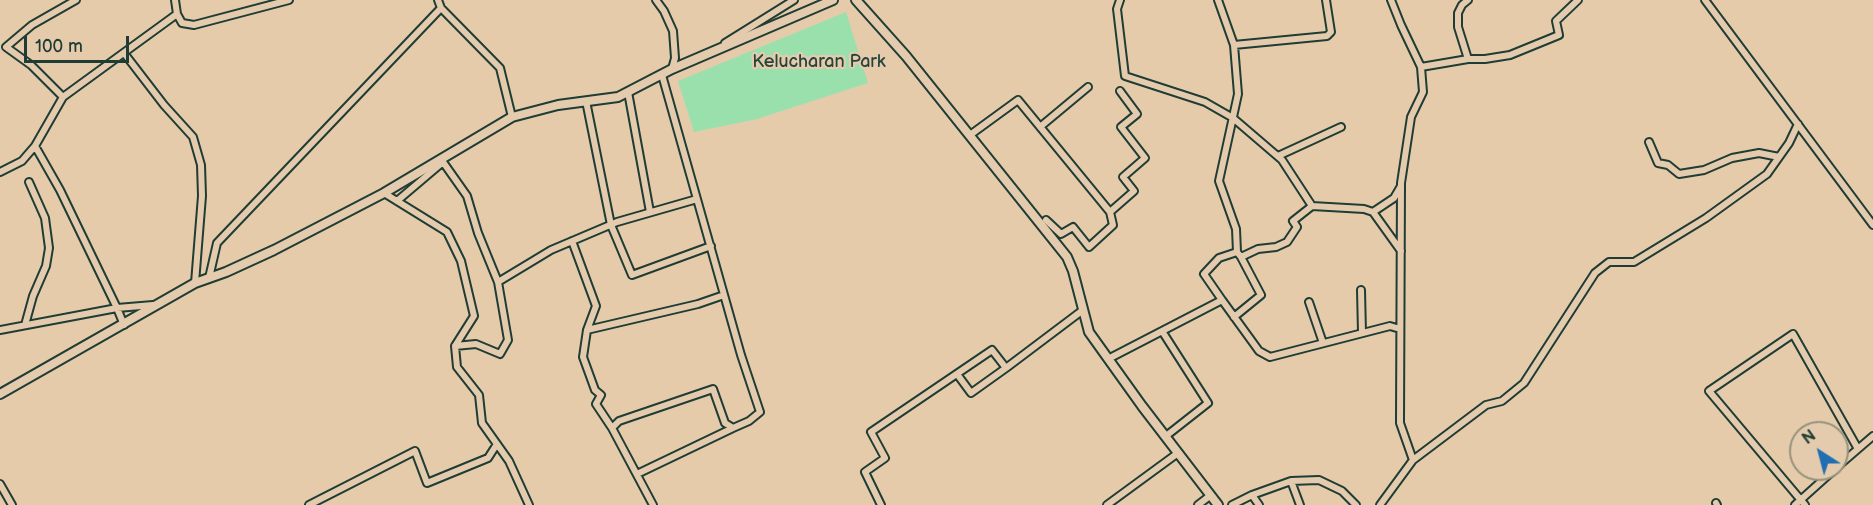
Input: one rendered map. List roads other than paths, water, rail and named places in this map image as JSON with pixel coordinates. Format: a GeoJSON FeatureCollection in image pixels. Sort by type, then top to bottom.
{"type":"FeatureCollection","features":[{"type":"Feature","properties":{"kind":"street"},"geometry":{"type":"LineString","coordinates":[[63,97],[31,65],[6,46],[32,25],[76,0]]}},
{"type":"Feature","properties":{"kind":"street"},"geometry":{"type":"LineString","coordinates":[[175,0],[177,14],[182,23],[194,25],[289,0]]}},
{"type":"Feature","properties":{"kind":"street"},"geometry":{"type":"LineString","coordinates":[[438,0],[441,8],[500,68],[512,117]]}},
{"type":"Feature","properties":{"kind":"street"},"geometry":{"type":"LineString","coordinates":[[656,0],[673,31],[675,58],[672,69]]}},
{"type":"Feature","properties":{"kind":"street"},"geometry":{"type":"LineString","coordinates":[[712,52],[794,0]]}},
{"type":"Feature","properties":{"kind":"street"},"geometry":{"type":"LineString","coordinates":[[0,394],[195,283],[274,250],[384,193],[512,117],[558,105],[618,97],[672,69],[833,0]]}},
{"type":"Feature","properties":{"kind":"street"},"geometry":{"type":"LineString","coordinates":[[856,0],[906,56],[1067,257],[1073,271],[1089,332],[1218,505]]}},
{"type":"Feature","properties":{"kind":"street"},"geometry":{"type":"LineString","coordinates":[[1120,0],[1117,9],[1125,76],[1205,102],[1233,118],[1282,160],[1312,206]]}},
{"type":"Feature","properties":{"kind":"street"},"geometry":{"type":"LineString","coordinates":[[1218,0],[1234,45],[1238,94],[1219,181],[1236,229],[1239,255],[1261,295],[1234,317]]}},
{"type":"Feature","properties":{"kind":"street"},"geometry":{"type":"LineString","coordinates":[[1234,45],[1327,36],[1331,32],[1326,0]]}},
{"type":"Feature","properties":{"kind":"street"},"geometry":{"type":"LineString","coordinates":[[1391,0],[1421,67],[1423,92],[1411,117],[1401,186],[1400,423],[1413,460]]}},
{"type":"Feature","properties":{"kind":"street"},"geometry":{"type":"LineString","coordinates":[[1468,0],[1458,13],[1458,27],[1468,59]]}},
{"type":"Feature","properties":{"kind":"street"},"geometry":{"type":"LineString","coordinates":[[1421,67],[1510,55],[1559,35],[1556,21],[1578,0]]}},
{"type":"Feature","properties":{"kind":"street"},"geometry":{"type":"LineString","coordinates":[[1705,0],[1873,225]]}},
{"type":"Feature","properties":{"kind":"street"},"geometry":{"type":"LineString","coordinates":[[209,278],[217,243],[441,8]]}},
{"type":"Feature","properties":{"kind":"street"},"geometry":{"type":"LineString","coordinates":[[0,172],[22,161],[35,146],[63,97],[177,14]]}},
{"type":"Feature","properties":{"kind":"street"},"geometry":{"type":"LineString","coordinates":[[124,53],[164,105],[193,137],[196,146],[201,165],[202,196],[195,283]]}},
{"type":"Feature","properties":{"kind":"street"},"geometry":{"type":"LineString","coordinates":[[637,474],[749,421],[760,412],[741,356],[662,75]]}},
{"type":"Feature","properties":{"kind":"street"},"geometry":{"type":"LineString","coordinates":[[1040,127],[1088,87]]}},
{"type":"Feature","properties":{"kind":"street"},"geometry":{"type":"LineString","coordinates":[[1110,212],[1134,191],[1123,177],[1145,158],[1121,127],[1137,114],[1120,91]]}},
{"type":"Feature","properties":{"kind":"street"},"geometry":{"type":"LineString","coordinates":[[628,92],[650,212]]}},
{"type":"Feature","properties":{"kind":"street"},"geometry":{"type":"LineString","coordinates":[[970,135],[1018,100],[1110,212],[1113,225],[1089,247],[1073,227],[1061,234],[1046,220]]}},
{"type":"Feature","properties":{"kind":"street"},"geometry":{"type":"LineString","coordinates":[[586,101],[611,225],[632,275],[711,246]]}},
{"type":"Feature","properties":{"kind":"street"},"geometry":{"type":"LineString","coordinates":[[1380,505],[1413,460],[1486,405],[1502,401],[1524,383],[1595,273],[1609,262],[1634,262],[1706,218],[1767,174],[1798,123]]}},
{"type":"Feature","properties":{"kind":"street"},"geometry":{"type":"LineString","coordinates":[[1278,156],[1341,127]]}},
{"type":"Feature","properties":{"kind":"street"},"geometry":{"type":"LineString","coordinates":[[1649,142],[1658,163],[1668,165],[1678,174],[1704,170],[1731,158],[1759,153],[1779,157]]}},
{"type":"Feature","properties":{"kind":"street"},"geometry":{"type":"LineString","coordinates":[[35,146],[60,190],[123,325]]}},
{"type":"Feature","properties":{"kind":"street"},"geometry":{"type":"LineString","coordinates":[[397,201],[442,162],[467,196],[478,233],[498,282],[508,340],[500,354],[476,344],[455,346]]}},
{"type":"Feature","properties":{"kind":"street"},"geometry":{"type":"LineString","coordinates":[[25,325],[33,296],[46,266],[49,248],[45,218],[29,182]]}},
{"type":"Feature","properties":{"kind":"street"},"geometry":{"type":"LineString","coordinates":[[1373,212],[1394,198],[1401,186]]}},
{"type":"Feature","properties":{"kind":"street"},"geometry":{"type":"LineString","coordinates":[[384,193],[447,232],[461,261],[474,316],[455,346],[458,367],[479,395],[482,423],[509,461],[529,505]]}},
{"type":"Feature","properties":{"kind":"street"},"geometry":{"type":"LineString","coordinates":[[498,282],[551,250],[572,241],[650,212],[698,199]]}},
{"type":"Feature","properties":{"kind":"street"},"geometry":{"type":"LineString","coordinates":[[1400,329],[1390,326],[1270,357],[1259,351],[1204,274],[1219,258],[1258,249],[1276,248],[1287,242],[1297,227],[1293,221],[1312,206],[1350,207],[1373,212],[1401,251]]}},
{"type":"Feature","properties":{"kind":"street"},"geometry":{"type":"LineString","coordinates":[[572,241],[596,306],[587,330],[583,357],[595,390],[601,395],[596,404],[612,428],[653,505]]}},
{"type":"Feature","properties":{"kind":"street"},"geometry":{"type":"LineString","coordinates":[[1361,290],[1362,333]]}},
{"type":"Feature","properties":{"kind":"street"},"geometry":{"type":"LineString","coordinates":[[587,330],[698,304],[724,295]]}},
{"type":"Feature","properties":{"kind":"street"},"geometry":{"type":"LineString","coordinates":[[1108,358],[1222,300]]}},
{"type":"Feature","properties":{"kind":"street"},"geometry":{"type":"LineString","coordinates":[[1310,302],[1323,343]]}},
{"type":"Feature","properties":{"kind":"street"},"geometry":{"type":"LineString","coordinates":[[0,330],[117,308],[155,305]]}},
{"type":"Feature","properties":{"kind":"street"},"geometry":{"type":"LineString","coordinates":[[957,374],[971,393],[1083,310]]}},
{"type":"Feature","properties":{"kind":"street"},"geometry":{"type":"LineString","coordinates":[[1162,331],[1208,403],[1166,436]]}},
{"type":"Feature","properties":{"kind":"street"},"geometry":{"type":"LineString","coordinates":[[1803,502],[1709,391],[1793,334],[1858,449]]}},
{"type":"Feature","properties":{"kind":"street"},"geometry":{"type":"LineString","coordinates":[[881,505],[865,472],[885,458],[871,432],[992,350],[1006,368]]}},
{"type":"Feature","properties":{"kind":"street"},"geometry":{"type":"LineString","coordinates":[[612,428],[619,422],[713,389],[725,423],[733,428]]}},
{"type":"Feature","properties":{"kind":"street"},"geometry":{"type":"LineString","coordinates":[[1849,457],[1873,436]]}},
{"type":"Feature","properties":{"kind":"street"},"geometry":{"type":"LineString","coordinates":[[309,505],[415,451],[427,483],[488,458],[497,444]]}},
{"type":"Feature","properties":{"kind":"street"},"geometry":{"type":"LineString","coordinates":[[1107,505],[1178,453]]}},
{"type":"Feature","properties":{"kind":"street"},"geometry":{"type":"LineString","coordinates":[[1232,505],[1291,481],[1319,480],[1342,491],[1356,505]]}},
{"type":"Feature","properties":{"kind":"street"},"geometry":{"type":"LineString","coordinates":[[1291,481],[1300,505]]}},
{"type":"Feature","properties":{"kind":"street"},"geometry":{"type":"LineString","coordinates":[[1795,505],[1803,502],[1823,481]]}},
{"type":"Feature","properties":{"kind":"street"},"geometry":{"type":"LineString","coordinates":[[0,484],[12,505]]}},
{"type":"Feature","properties":{"kind":"street"},"geometry":{"type":"LineString","coordinates":[[1198,505],[1211,495]]}},
{"type":"Feature","properties":{"kind":"street"},"geometry":{"type":"LineString","coordinates":[[1252,495],[1260,505]]}},
{"type":"Feature","properties":{"kind":"park label","name":"Kelucharan Park"},"geometry":{"type":"Point","coordinates":[819,62]}}]}
